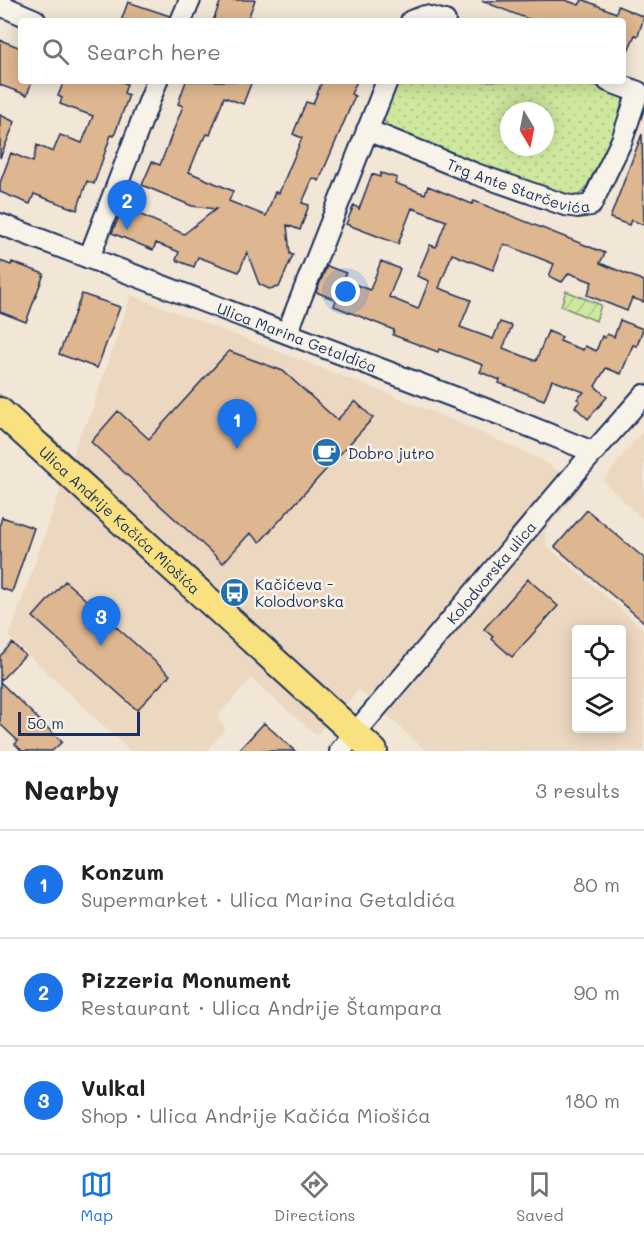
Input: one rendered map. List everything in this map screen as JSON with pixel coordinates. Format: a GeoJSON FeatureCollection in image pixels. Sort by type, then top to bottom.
{"type":"FeatureCollection","features":[{"type":"Feature","properties":{"kind":"main road","name":"Ulica Andrije Kačića Miošića"},"geometry":{"type":"LineString","coordinates":[[0,411],[347,743],[374,751]]}},
{"type":"Feature","properties":{"kind":"street"},"geometry":{"type":"LineString","coordinates":[[182,18],[190,0]]}},
{"type":"Feature","properties":{"kind":"street"},"geometry":{"type":"LineString","coordinates":[[0,5],[30,18]]}},
{"type":"Feature","properties":{"kind":"street","name":"Trg Ante Starčevića"},"geometry":{"type":"LineString","coordinates":[[367,130],[476,174],[565,205],[585,207],[591,205],[622,140],[641,83],[626,82]]}},
{"type":"Feature","properties":{"kind":"street"},"geometry":{"type":"LineString","coordinates":[[89,258],[156,84]]}},
{"type":"Feature","properties":{"kind":"street"},"geometry":{"type":"LineString","coordinates":[[287,333],[386,84]]}},
{"type":"Feature","properties":{"kind":"street","name":"Ulica Marina Getaldića"},"geometry":{"type":"LineString","coordinates":[[0,224],[593,452]]}},
{"type":"Feature","properties":{"kind":"street","name":"Kolodvorska ulica"},"geometry":{"type":"LineString","coordinates":[[347,743],[644,395]]}},
{"type":"Feature","properties":{"kind":"shaded area"},"geometry":{"type":"Polygon","coordinates":[[[131,295],[397,397],[538,458],[583,487],[545,531],[546,545],[644,629],[644,751],[426,751],[359,690],[316,735],[251,679],[216,718],[226,728],[207,751],[130,751],[9,637],[80,433],[88,421],[131,295]]]}},
{"type":"Feature","properties":{"kind":"shaded area"},"geometry":{"type":"Polygon","coordinates":[[[644,429],[644,521],[603,481],[644,429]]]}},
{"type":"Feature","properties":{"kind":"green space"},"geometry":{"type":"Polygon","coordinates":[[[395,84],[591,84],[621,95],[625,106],[622,119],[584,191],[567,198],[395,131],[387,125],[382,116],[395,84]]]}},
{"type":"Feature","properties":{"kind":"green space"},"geometry":{"type":"Polygon","coordinates":[[[566,291],[601,305],[596,321],[561,306],[566,291]]]}},
{"type":"Feature","properties":{"kind":"green space"},"geometry":{"type":"Polygon","coordinates":[[[0,395],[52,438],[198,573],[181,562],[0,401],[0,395]]]}},
{"type":"Feature","properties":{"kind":"building"},"geometry":{"type":"Polygon","coordinates":[[[221,0],[255,0],[248,18],[214,18],[221,0]]]}},
{"type":"Feature","properties":{"kind":"building"},"geometry":{"type":"Polygon","coordinates":[[[565,0],[579,5],[584,0],[616,13],[618,6],[644,17],[638,36],[635,35],[626,55],[626,18],[525,18],[482,1],[565,0]]]}},
{"type":"Feature","properties":{"kind":"building"},"geometry":{"type":"Polygon","coordinates":[[[128,2],[170,16],[170,18],[122,18],[128,2]]]}},
{"type":"Feature","properties":{"kind":"building"},"geometry":{"type":"Polygon","coordinates":[[[0,40],[18,47],[18,84],[31,84],[27,95],[0,85],[0,40]]]}},
{"type":"Feature","properties":{"kind":"building"},"geometry":{"type":"Polygon","coordinates":[[[63,84],[127,84],[124,93],[129,95],[114,136],[111,135],[94,184],[87,181],[77,210],[34,194],[30,204],[0,192],[0,183],[11,153],[33,162],[37,145],[53,152],[60,135],[82,143],[93,116],[60,104],[62,98],[58,96],[63,84]]]}},
{"type":"Feature","properties":{"kind":"building"},"geometry":{"type":"Polygon","coordinates":[[[185,84],[251,84],[243,104],[224,97],[210,135],[207,134],[202,140],[189,172],[233,191],[229,201],[266,216],[275,192],[279,193],[302,138],[293,134],[306,102],[313,104],[321,84],[356,84],[351,94],[355,96],[319,181],[313,178],[302,203],[309,205],[300,230],[287,225],[290,254],[293,255],[279,287],[269,289],[259,284],[247,252],[239,272],[198,257],[194,267],[176,260],[179,252],[156,243],[153,250],[112,233],[123,207],[184,234],[216,209],[192,206],[142,185],[152,162],[160,165],[183,106],[178,104],[185,84]]]}},
{"type":"Feature","properties":{"kind":"building"},"geometry":{"type":"Polygon","coordinates":[[[0,115],[15,122],[0,158],[0,115]]]}},
{"type":"Feature","properties":{"kind":"building"},"geometry":{"type":"Polygon","coordinates":[[[642,134],[644,225],[631,220],[629,225],[610,218],[642,134]]]}},
{"type":"Feature","properties":{"kind":"building"},"geometry":{"type":"Polygon","coordinates":[[[381,173],[397,178],[395,183],[425,194],[428,186],[472,204],[474,201],[605,253],[600,263],[644,281],[644,302],[632,298],[627,311],[587,295],[592,282],[569,273],[562,282],[549,276],[554,264],[504,244],[493,270],[452,254],[439,288],[471,300],[460,327],[493,339],[500,322],[512,326],[503,348],[536,361],[548,331],[562,337],[560,341],[583,350],[585,346],[596,351],[602,336],[605,338],[607,334],[614,337],[620,320],[643,329],[637,346],[633,345],[621,374],[606,368],[595,386],[607,397],[588,419],[575,407],[580,401],[577,399],[584,392],[552,380],[544,400],[499,383],[500,380],[480,372],[483,365],[439,349],[438,352],[393,335],[394,330],[334,306],[336,300],[316,292],[327,266],[346,273],[344,280],[370,290],[381,261],[400,269],[389,297],[418,309],[429,281],[417,276],[430,245],[436,247],[446,221],[412,208],[398,244],[346,224],[354,205],[359,209],[372,174],[380,177],[381,173]]]}},
{"type":"Feature","properties":{"kind":"building"},"geometry":{"type":"Polygon","coordinates":[[[0,261],[11,265],[12,262],[44,274],[26,322],[0,312],[0,261]]]}},
{"type":"Feature","properties":{"kind":"building"},"geometry":{"type":"Polygon","coordinates":[[[82,294],[120,307],[97,368],[59,354],[82,294]]]}},
{"type":"Feature","properties":{"kind":"building"},"geometry":{"type":"Polygon","coordinates":[[[229,351],[283,371],[337,420],[355,401],[373,418],[260,542],[250,533],[223,563],[91,442],[118,411],[149,439],[229,351]]]}},
{"type":"Feature","properties":{"kind":"building"},"geometry":{"type":"Polygon","coordinates":[[[587,510],[644,558],[644,622],[555,547],[587,510]]]}},
{"type":"Feature","properties":{"kind":"building"},"geometry":{"type":"Polygon","coordinates":[[[2,517],[34,528],[12,592],[0,588],[0,524],[2,517]]]}},
{"type":"Feature","properties":{"kind":"building"},"geometry":{"type":"Polygon","coordinates":[[[528,579],[558,606],[512,657],[484,629],[528,579]]]}},
{"type":"Feature","properties":{"kind":"building"},"geometry":{"type":"Polygon","coordinates":[[[65,581],[170,675],[137,710],[33,617],[65,581]]]}},
{"type":"Feature","properties":{"kind":"building"},"geometry":{"type":"Polygon","coordinates":[[[12,643],[25,655],[0,681],[0,656],[12,643]]]}},
{"type":"Feature","properties":{"kind":"building"},"geometry":{"type":"Polygon","coordinates":[[[0,682],[62,742],[52,751],[22,751],[15,744],[18,741],[0,724],[0,682]]]}},
{"type":"Feature","properties":{"kind":"building"},"geometry":{"type":"Polygon","coordinates":[[[264,723],[295,751],[238,751],[264,723]]]}},
{"type":"Feature","properties":{"kind":"place","name":"Pizzeria Monument"},"geometry":{"type":"Point","coordinates":[127,230]}},
{"type":"Feature","properties":{"kind":"place","name":"Konzum"},"geometry":{"type":"Point","coordinates":[237,449]}},
{"type":"Feature","properties":{"kind":"place","name":"Dobro jutro"},"geometry":{"type":"Point","coordinates":[327,453]}},
{"type":"Feature","properties":{"kind":"place","name":"Kačićeva - Kolodvorska"},"geometry":{"type":"Point","coordinates":[234,593]}},
{"type":"Feature","properties":{"kind":"place","name":"Vulkal"},"geometry":{"type":"Point","coordinates":[101,646]}}]}
